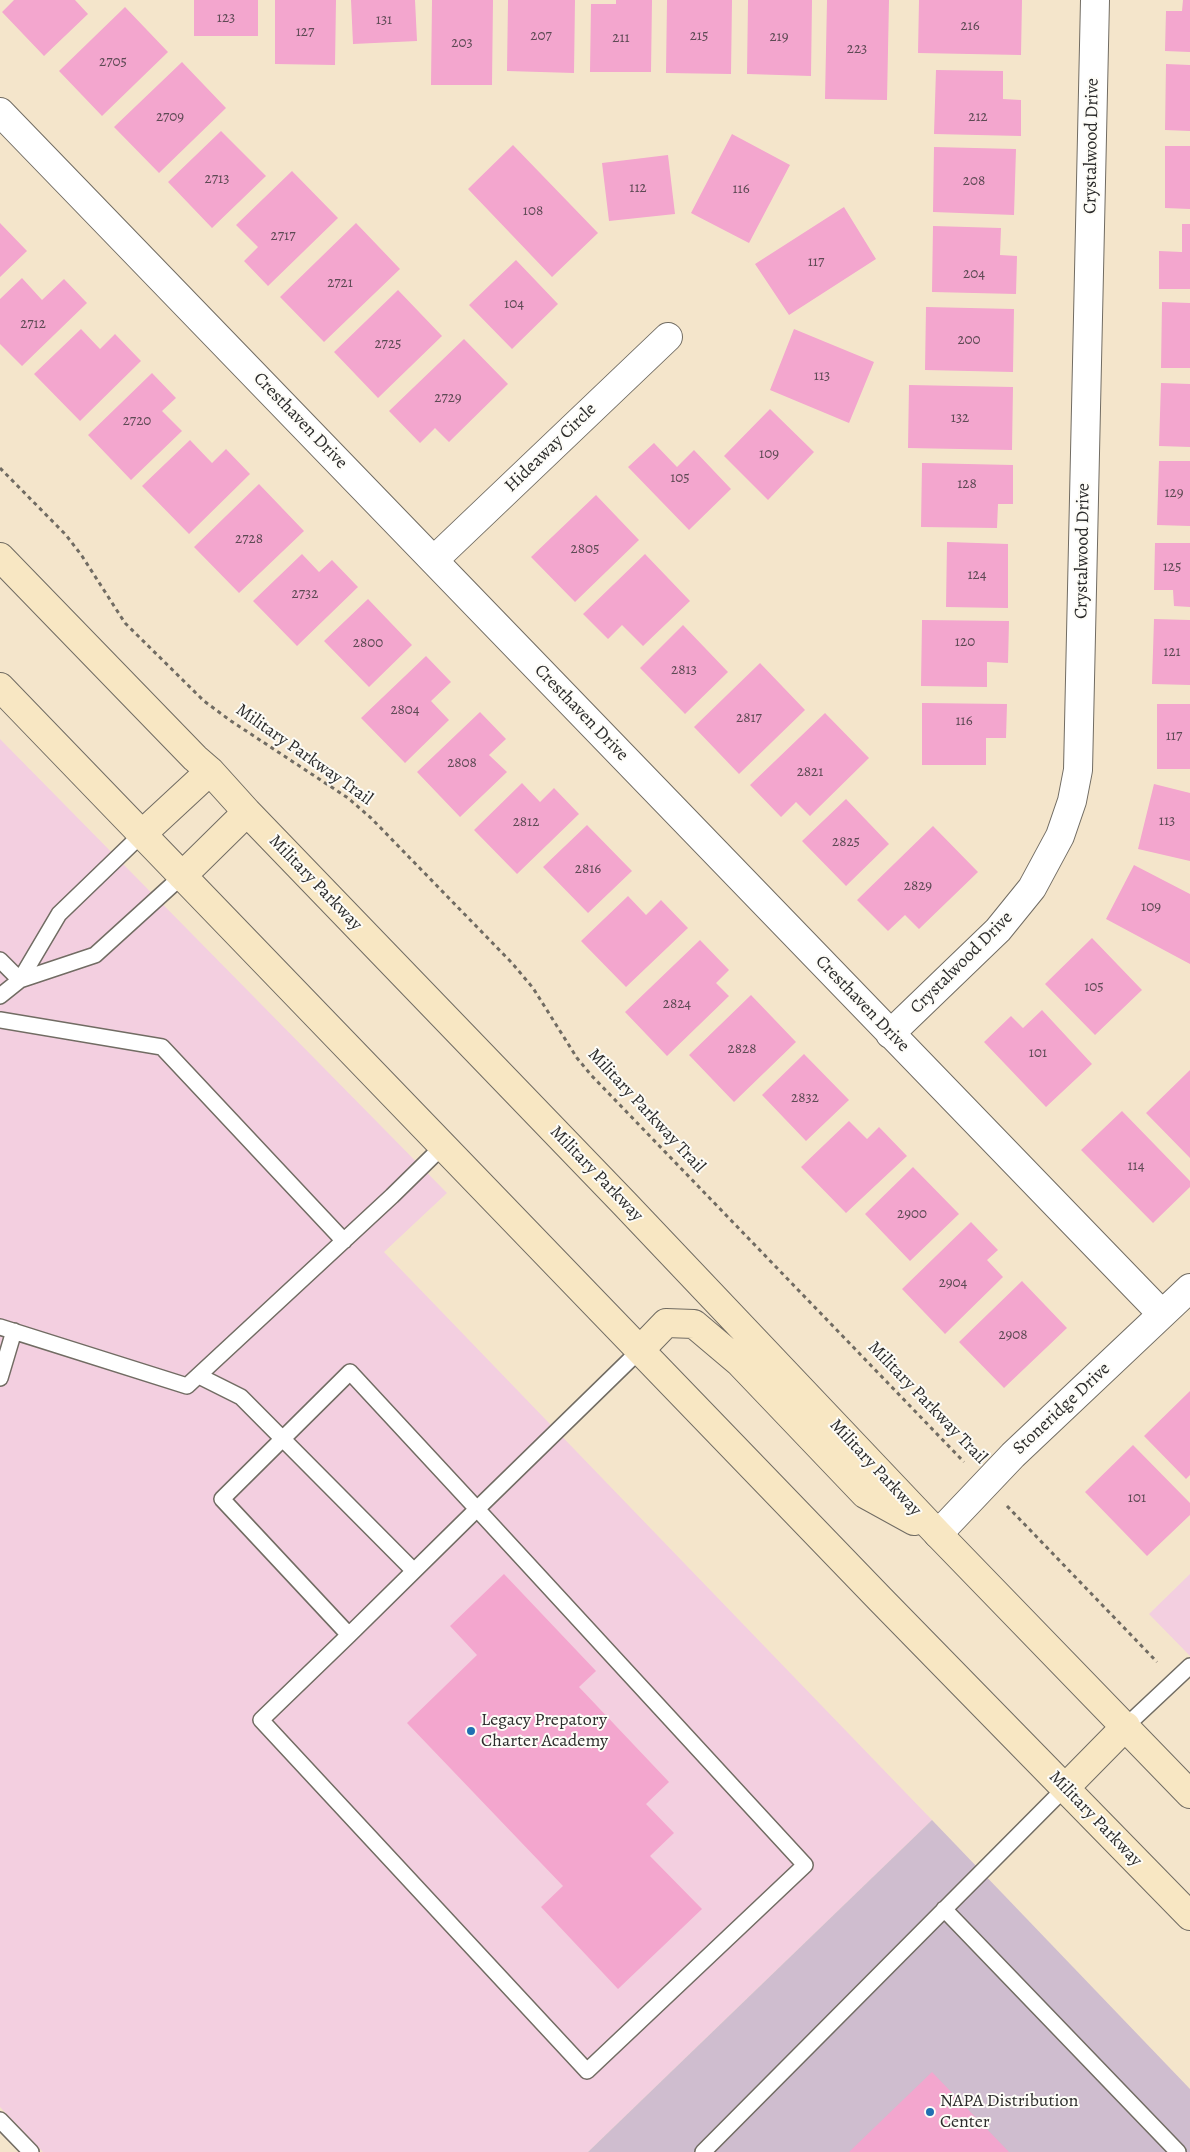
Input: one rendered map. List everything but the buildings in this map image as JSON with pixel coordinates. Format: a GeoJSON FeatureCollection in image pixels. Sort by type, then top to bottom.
{"type":"FeatureCollection","features":[{"type":"Feature","properties":{"kind":"main road","name":"Military Parkway"},"geometry":{"type":"LineString","coordinates":[[0,557],[210,771],[247,812],[624,1203],[938,1534],[1190,1794]]}},
{"type":"Feature","properties":{"kind":"main road","name":"Military Parkway"},"geometry":{"type":"LineString","coordinates":[[0,687],[1190,1916]]}},
{"type":"Feature","properties":{"kind":"main road"},"geometry":{"type":"LineString","coordinates":[[142,834],[210,771]]}},
{"type":"Feature","properties":{"kind":"main road"},"geometry":{"type":"LineString","coordinates":[[182,876],[247,812]]}},
{"type":"Feature","properties":{"kind":"main road"},"geometry":{"type":"LineString","coordinates":[[640,1350],[666,1323],[694,1324],[739,1362],[865,1494],[938,1534]]}},
{"type":"Feature","properties":{"kind":"main road"},"geometry":{"type":"LineString","coordinates":[[1065,1788],[1126,1726]]}},
{"type":"Feature","properties":{"kind":"street","name":"Crystalwood Drive"},"geometry":{"type":"LineString","coordinates":[[890,1034],[998,930],[1032,888],[1060,836],[1072,801],[1078,770],[1095,0]]}},
{"type":"Feature","properties":{"kind":"street","name":"Cresthaven Drive"},"geometry":{"type":"LineString","coordinates":[[0,112],[1162,1314]]}},
{"type":"Feature","properties":{"kind":"street","name":"Hideaway Circle"},"geometry":{"type":"LineString","coordinates":[[434,560],[668,337]]}},
{"type":"Feature","properties":{"kind":"street","name":"Stoneridge Drive"},"geometry":{"type":"LineString","coordinates":[[938,1534],[985,1483],[1190,1288]]}},
{"type":"Feature","properties":{"kind":"lane"},"geometry":{"type":"LineString","coordinates":[[20,980],[59,914],[142,834]]}},
{"type":"Feature","properties":{"kind":"lane"},"geometry":{"type":"LineString","coordinates":[[0,996],[20,980],[95,954],[182,876]]}},
{"type":"Feature","properties":{"kind":"lane"},"geometry":{"type":"LineString","coordinates":[[0,960],[20,980]]}},
{"type":"Feature","properties":{"kind":"lane"},"geometry":{"type":"LineString","coordinates":[[0,1020],[162,1047],[344,1241]]}},
{"type":"Feature","properties":{"kind":"lane"},"geometry":{"type":"LineString","coordinates":[[0,1378],[7,1329],[188,1386],[443,1146]]}},
{"type":"Feature","properties":{"kind":"lane"},"geometry":{"type":"LineString","coordinates":[[348,1635],[222,1499],[350,1372],[477,1509],[805,1865],[586,2071],[261,1720],[414,1571],[477,1509],[640,1350]]}},
{"type":"Feature","properties":{"kind":"lane"},"geometry":{"type":"LineString","coordinates":[[199,1376],[242,1397],[414,1571]]}},
{"type":"Feature","properties":{"kind":"lane"},"geometry":{"type":"LineString","coordinates":[[1126,1726],[1190,1666]]}},
{"type":"Feature","properties":{"kind":"lane"},"geometry":{"type":"LineString","coordinates":[[703,2152],[1065,1788]]}},
{"type":"Feature","properties":{"kind":"lane"},"geometry":{"type":"LineString","coordinates":[[944,1909],[1178,2152]]}},
{"type":"Feature","properties":{"kind":"lane"},"geometry":{"type":"LineString","coordinates":[[0,2120],[31,2152]]}},
{"type":"Feature","properties":{"kind":"path","name":"Military Parkway Trail"},"geometry":{"type":"LineString","coordinates":[[0,468],[66,535],[82,556],[124,623],[204,701],[231,722],[348,798],[371,818],[506,956],[533,988],[577,1058],[591,1075],[1174,1680]]}},
{"type":"Feature","properties":{"kind":"shaded area","name":"Legacy Prepatory Charter Academy"},"geometry":{"type":"Polygon","coordinates":[[[0,739],[447,1193],[384,1252],[932,1820],[588,2152],[43,2152],[0,2107],[0,739]]]}},
{"type":"Feature","properties":{"kind":"shaded area"},"geometry":{"type":"Polygon","coordinates":[[[1190,1574],[1190,1656],[1149,1614],[1190,1574]]]}},
{"type":"Feature","properties":{"kind":"shaded area"},"geometry":{"type":"Polygon","coordinates":[[[932,1820],[1190,2089],[1190,2152],[588,2152],[932,1820]]]}},
{"type":"Feature","properties":{"kind":"place","name":"Legacy Prepatory Charter Academy"},"geometry":{"type":"Point","coordinates":[471,1731]}},
{"type":"Feature","properties":{"kind":"place","name":"NAPA Distribution Center"},"geometry":{"type":"Point","coordinates":[930,2112]}}]}
